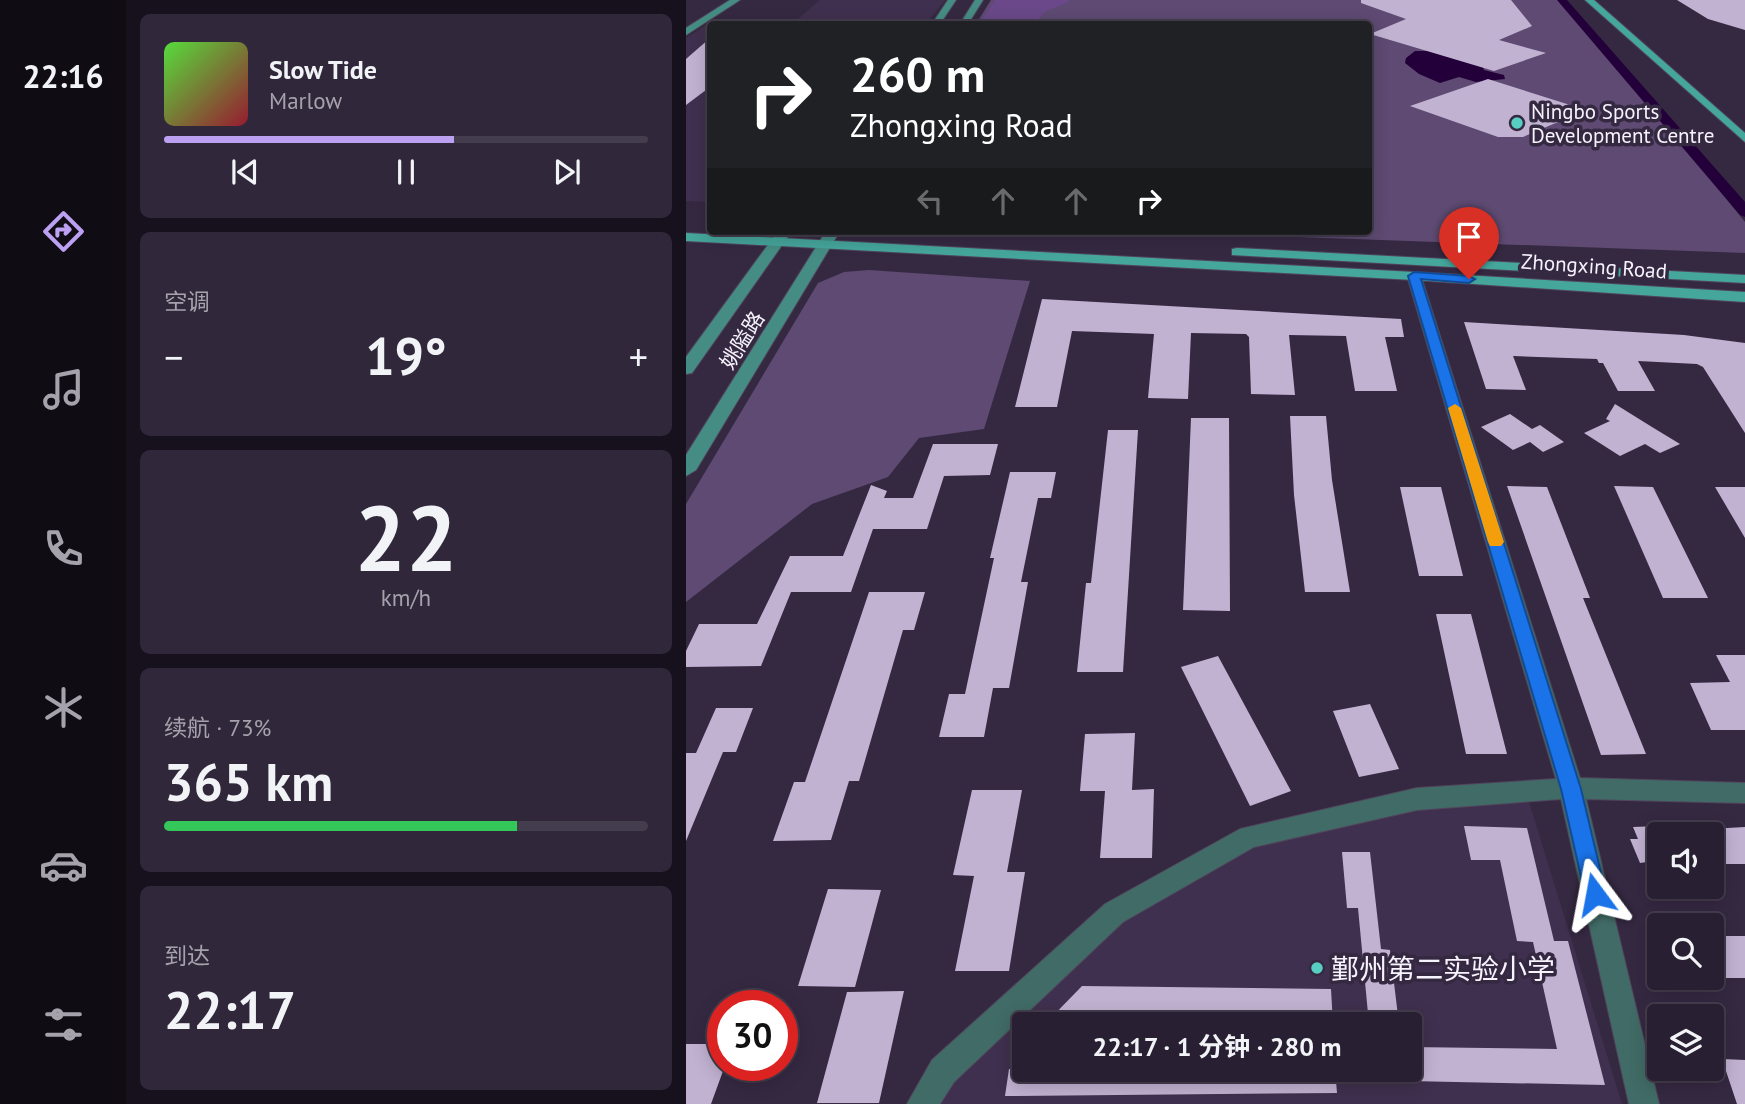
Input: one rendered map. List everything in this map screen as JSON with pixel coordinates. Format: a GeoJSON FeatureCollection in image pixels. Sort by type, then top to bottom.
{"type":"FeatureCollection","features":[{"type":"Feature","properties":{"kind":"main road"},"geometry":{"type":"LineString","coordinates":[[686,32],[736,0]]}},
{"type":"Feature","properties":{"kind":"main road"},"geometry":{"type":"LineString","coordinates":[[938,21],[953,0]]}},
{"type":"Feature","properties":{"kind":"main road"},"geometry":{"type":"LineString","coordinates":[[966,21],[979,0]]}},
{"type":"Feature","properties":{"kind":"main road"},"geometry":{"type":"LineString","coordinates":[[1589,0],[1745,139]]}},
{"type":"Feature","properties":{"kind":"main road"},"geometry":{"type":"LineString","coordinates":[[686,225],[707,226]]}},
{"type":"Feature","properties":{"kind":"main road","name":"Zhongxing Road"},"geometry":{"type":"LineString","coordinates":[[686,237],[750,235]]}},
{"type":"Feature","properties":{"kind":"main road","name":"姚隘路"},"geometry":{"type":"LineString","coordinates":[[686,369],[781,235]]}},
{"type":"Feature","properties":{"kind":"main road","name":"Zhongxing Road"},"geometry":{"type":"LineString","coordinates":[[798,235],[1745,297]]}},
{"type":"Feature","properties":{"kind":"main road","name":"Zhongxing Road"},"geometry":{"type":"LineString","coordinates":[[830,237],[1333,256],[1745,279]]}},
{"type":"Feature","properties":{"kind":"main road","name":"姚隘路"},"geometry":{"type":"LineString","coordinates":[[686,470],[830,237]]}},
{"type":"Feature","properties":{"kind":"street"},"geometry":{"type":"LineString","coordinates":[[1414,276],[1571,789],[1644,1104]]}},
{"type":"Feature","properties":{"kind":"street"},"geometry":{"type":"LineString","coordinates":[[922,1104],[943,1071],[1114,913],[1249,837],[1417,799],[1571,789],[1745,793]]}},
{"type":"Feature","properties":{"kind":"shaded area"},"geometry":{"type":"Polygon","coordinates":[[[820,0],[945,0],[928,21],[712,21],[798,19],[820,0]]]}},
{"type":"Feature","properties":{"kind":"shaded area","name":"Ningbo Sports Development Centre"},"geometry":{"type":"Polygon","coordinates":[[[991,0],[1565,0],[1745,222],[1745,253],[1240,235],[1372,235],[1372,21],[978,21],[991,0]]]}},
{"type":"Feature","properties":{"kind":"shaded area"},"geometry":{"type":"Polygon","coordinates":[[[995,0],[1069,2],[1046,11],[1036,21],[981,21],[995,0]]]}},
{"type":"Feature","properties":{"kind":"shaded area"},"geometry":{"type":"Polygon","coordinates":[[[707,24],[707,202],[686,201],[686,38],[707,24]]]}},
{"type":"Feature","properties":{"kind":"shaded area"},"geometry":{"type":"Polygon","coordinates":[[[1415,51],[1431,51],[1483,67],[1484,70],[1504,75],[1505,79],[1476,82],[1459,77],[1440,83],[1419,74],[1405,63],[1406,58],[1415,51]]]}},
{"type":"Feature","properties":{"kind":"shaded area"},"geometry":{"type":"Polygon","coordinates":[[[869,270],[1030,281],[984,429],[919,438],[888,477],[812,504],[686,602],[686,504],[818,283],[844,272],[869,270]]]}},
{"type":"Feature","properties":{"kind":"shaded area","name":"鄞州第二实验小学"},"geometry":{"type":"Polygon","coordinates":[[[1526,792],[1622,1104],[922,1104],[1012,1014],[1012,1082],[1422,1082],[1422,1012],[1014,1012],[1114,913],[1249,837],[1526,792]]]}},
{"type":"Feature","properties":{"kind":"building"},"geometry":{"type":"Polygon","coordinates":[[[1361,0],[1511,0],[1532,26],[1499,40],[1546,53],[1494,71],[1372,35],[1406,19],[1361,3],[1361,0]]]}},
{"type":"Feature","properties":{"kind":"building"},"geometry":{"type":"Polygon","coordinates":[[[1677,0],[1745,0],[1745,30],[1708,19],[1677,0]]]}},
{"type":"Feature","properties":{"kind":"building"},"geometry":{"type":"Polygon","coordinates":[[[707,41],[707,89],[686,105],[686,59],[707,41]]]}},
{"type":"Feature","properties":{"kind":"building"},"geometry":{"type":"Polygon","coordinates":[[[1488,79],[1586,110],[1523,137],[1498,137],[1410,106],[1488,79]]]}},
{"type":"Feature","properties":{"kind":"building"},"geometry":{"type":"Polygon","coordinates":[[[1042,299],[1401,319],[1404,337],[1385,337],[1397,391],[1355,391],[1346,336],[1289,335],[1295,395],[1251,394],[1249,337],[1246,334],[1191,333],[1188,399],[1148,398],[1154,334],[1072,331],[1057,407],[1015,407],[1042,299]]]}},
{"type":"Feature","properties":{"kind":"building"},"geometry":{"type":"Polygon","coordinates":[[[1464,322],[1684,335],[1745,343],[1745,433],[1703,367],[1697,364],[1638,361],[1655,391],[1618,391],[1603,363],[1599,363],[1597,359],[1513,356],[1526,390],[1486,389],[1464,322]]]}},
{"type":"Feature","properties":{"kind":"building"},"geometry":{"type":"Polygon","coordinates":[[[1615,404],[1680,444],[1660,453],[1645,444],[1620,456],[1584,433],[1610,421],[1606,419],[1615,404]]]}},
{"type":"Feature","properties":{"kind":"building"},"geometry":{"type":"Polygon","coordinates":[[[1510,414],[1532,429],[1540,425],[1564,442],[1543,452],[1530,442],[1513,450],[1481,427],[1510,414]]]}},
{"type":"Feature","properties":{"kind":"building"},"geometry":{"type":"Polygon","coordinates":[[[1290,416],[1326,416],[1332,480],[1350,592],[1305,592],[1294,495],[1290,416]]]}},
{"type":"Feature","properties":{"kind":"building"},"geometry":{"type":"Polygon","coordinates":[[[1191,418],[1229,418],[1230,611],[1183,610],[1191,418]]]}},
{"type":"Feature","properties":{"kind":"building"},"geometry":{"type":"Polygon","coordinates":[[[1108,430],[1138,430],[1123,672],[1077,672],[1086,583],[1091,583],[1108,430]]]}},
{"type":"Feature","properties":{"kind":"building"},"geometry":{"type":"Polygon","coordinates":[[[933,444],[998,444],[990,475],[944,476],[927,529],[873,529],[851,592],[791,592],[761,666],[686,667],[686,651],[699,624],[757,624],[790,556],[843,556],[871,485],[887,491],[884,498],[913,498],[933,444]]]}},
{"type":"Feature","properties":{"kind":"building"},"geometry":{"type":"Polygon","coordinates":[[[1010,472],[1056,472],[1051,498],[1038,498],[1021,582],[1028,582],[1009,688],[993,688],[984,737],[939,737],[949,694],[965,694],[994,558],[990,558],[1010,472]]]}},
{"type":"Feature","properties":{"kind":"building"},"geometry":{"type":"Polygon","coordinates":[[[1507,486],[1547,487],[1590,598],[1583,598],[1646,754],[1601,755],[1507,486]]]}},
{"type":"Feature","properties":{"kind":"building"},"geometry":{"type":"Polygon","coordinates":[[[1614,486],[1653,487],[1708,598],[1663,598],[1614,486]]]}},
{"type":"Feature","properties":{"kind":"building"},"geometry":{"type":"Polygon","coordinates":[[[1400,487],[1441,487],[1463,576],[1419,576],[1400,487]]]}},
{"type":"Feature","properties":{"kind":"building"},"geometry":{"type":"Polygon","coordinates":[[[1715,487],[1745,487],[1745,538],[1715,487]]]}},
{"type":"Feature","properties":{"kind":"building"},"geometry":{"type":"Polygon","coordinates":[[[869,592],[925,592],[914,630],[903,630],[859,781],[849,781],[831,840],[773,841],[794,782],[805,782],[869,592]]]}},
{"type":"Feature","properties":{"kind":"building"},"geometry":{"type":"Polygon","coordinates":[[[1436,614],[1471,614],[1507,754],[1466,754],[1436,614]]]}},
{"type":"Feature","properties":{"kind":"building"},"geometry":{"type":"Polygon","coordinates":[[[1716,655],[1745,655],[1745,730],[1711,730],[1690,683],[1730,682],[1716,655]]]}},
{"type":"Feature","properties":{"kind":"building"},"geometry":{"type":"Polygon","coordinates":[[[1218,656],[1291,791],[1250,806],[1181,667],[1218,656]]]}},
{"type":"Feature","properties":{"kind":"building"},"geometry":{"type":"Polygon","coordinates":[[[1370,704],[1399,769],[1359,777],[1333,711],[1370,704]]]}},
{"type":"Feature","properties":{"kind":"building"},"geometry":{"type":"Polygon","coordinates":[[[716,708],[753,708],[736,752],[723,752],[686,841],[686,753],[696,753],[716,708]]]}},
{"type":"Feature","properties":{"kind":"building"},"geometry":{"type":"Polygon","coordinates":[[[1135,733],[1132,790],[1154,789],[1152,858],[1100,858],[1105,791],[1080,791],[1085,734],[1135,733]]]}},
{"type":"Feature","properties":{"kind":"building"},"geometry":{"type":"Polygon","coordinates":[[[972,790],[1022,790],[1007,872],[1025,872],[1009,971],[955,971],[974,876],[953,875],[972,790]]]}},
{"type":"Feature","properties":{"kind":"building"},"geometry":{"type":"Polygon","coordinates":[[[1464,826],[1527,828],[1554,941],[1568,941],[1605,1085],[1422,1081],[1422,1047],[1557,1049],[1533,942],[1517,941],[1500,860],[1471,860],[1464,826]]]}},
{"type":"Feature","properties":{"kind":"building"},"geometry":{"type":"Polygon","coordinates":[[[1647,826],[1647,862],[1640,863],[1630,839],[1638,839],[1633,827],[1647,826]]]}},
{"type":"Feature","properties":{"kind":"building"},"geometry":{"type":"Polygon","coordinates":[[[1745,827],[1745,864],[1726,864],[1724,828],[1745,827]]]}},
{"type":"Feature","properties":{"kind":"building"},"geometry":{"type":"Polygon","coordinates":[[[1342,852],[1370,852],[1381,949],[1390,950],[1398,1012],[1368,1012],[1358,908],[1347,908],[1342,852]]]}},
{"type":"Feature","properties":{"kind":"building"},"geometry":{"type":"Polygon","coordinates":[[[828,889],[881,890],[855,987],[798,986],[828,889]]]}},
{"type":"Feature","properties":{"kind":"building"},"geometry":{"type":"Polygon","coordinates":[[[1724,936],[1745,936],[1745,978],[1724,978],[1724,936]]]}},
{"type":"Feature","properties":{"kind":"building"},"geometry":{"type":"Polygon","coordinates":[[[1082,986],[1331,989],[1332,1012],[1057,1012],[1082,986]]]}},
{"type":"Feature","properties":{"kind":"building"},"geometry":{"type":"Polygon","coordinates":[[[904,991],[879,1103],[817,1103],[847,992],[904,991]]]}},
{"type":"Feature","properties":{"kind":"building"},"geometry":{"type":"Polygon","coordinates":[[[686,1044],[707,1044],[707,1081],[719,1081],[711,1104],[686,1104],[686,1044]]]}},
{"type":"Feature","properties":{"kind":"building"},"geometry":{"type":"Polygon","coordinates":[[[1724,1059],[1745,1060],[1745,1104],[1737,1104],[1724,1059]]]}},
{"type":"Feature","properties":{"kind":"building"},"geometry":{"type":"Polygon","coordinates":[[[1009,1069],[1012,1069],[1012,1082],[1336,1082],[1337,1093],[1005,1096],[1009,1069]]]}},
{"type":"Feature","properties":{"kind":"waterway"},"geometry":{"type":"LineString","coordinates":[[1562,0],[1745,212]]}},
{"type":"Feature","properties":{"kind":"slow traffic"},"geometry":{"type":"LineString","coordinates":[[1455,408],[1496,542]]}},
{"type":"Feature","properties":{"kind":"place","name":"Ningbo Sports Development Centre"},"geometry":{"type":"Point","coordinates":[1517,123]}},
{"type":"Feature","properties":{"kind":"place","name":"鄞州第二实验小学"},"geometry":{"type":"Point","coordinates":[1317,968]}},
{"type":"Feature","properties":{"kind":"route"},"geometry":{"type":"LineString","coordinates":[[1469,279],[1414,276],[1571,789],[1595,894]]}}]}
